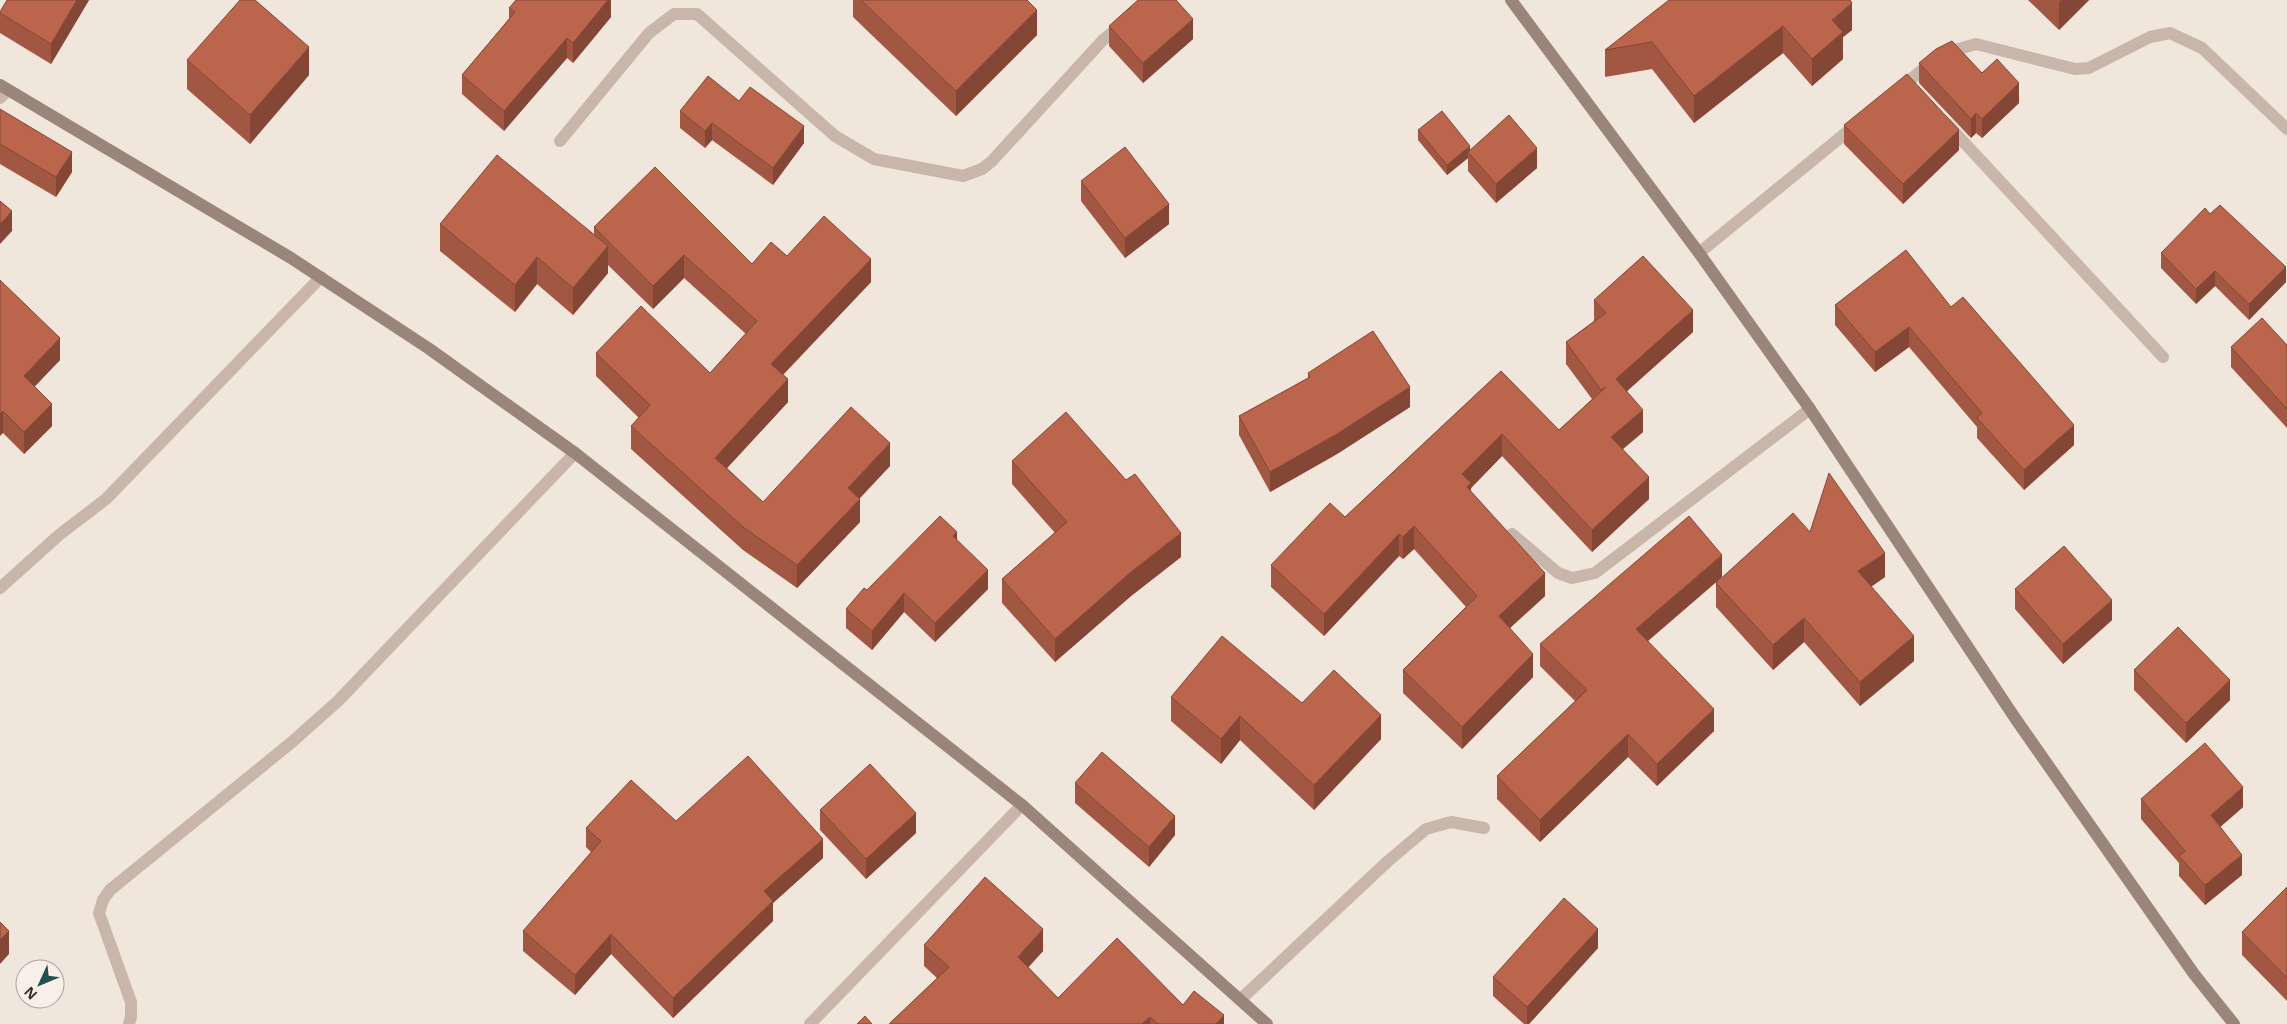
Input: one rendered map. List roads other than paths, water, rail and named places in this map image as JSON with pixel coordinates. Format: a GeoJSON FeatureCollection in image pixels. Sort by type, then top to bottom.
{"type":"FeatureCollection","features":[{"type":"Feature","properties":{"kind":"street"},"geometry":{"type":"LineString","coordinates":[[1511,0],[1699,253],[1810,409],[2020,726],[2194,974],[2234,1024]]}},
{"type":"Feature","properties":{"kind":"street"},"geometry":{"type":"LineString","coordinates":[[560,141],[649,33],[674,14],[697,14],[835,136],[874,159],[963,176],[982,169],[991,162],[1103,40],[1133,14]]}},
{"type":"Feature","properties":{"kind":"street"},"geometry":{"type":"LineString","coordinates":[[1884,101],[1911,86],[1932,62],[1955,50],[1976,44],[2075,69],[2089,68],[2150,37],[2170,33],[2202,48],[2287,129]]}},
{"type":"Feature","properties":{"kind":"street"},"geometry":{"type":"LineString","coordinates":[[3,91],[321,277],[428,348],[575,453],[1022,806],[1267,1024]]}},
{"type":"Feature","properties":{"kind":"street"},"geometry":{"type":"LineString","coordinates":[[1699,253],[1869,114]]}},
{"type":"Feature","properties":{"kind":"street"},"geometry":{"type":"LineString","coordinates":[[1941,118],[2163,357]]}},
{"type":"Feature","properties":{"kind":"street"},"geometry":{"type":"LineString","coordinates":[[0,588],[59,535],[106,499],[321,277]]}},
{"type":"Feature","properties":{"kind":"street"},"geometry":{"type":"LineString","coordinates":[[1512,534],[1558,573],[1572,578],[1595,573],[1810,409]]}},
{"type":"Feature","properties":{"kind":"street"},"geometry":{"type":"LineString","coordinates":[[129,1024],[131,1002],[99,912],[103,900],[110,890],[292,742],[338,701],[575,453]]}},
{"type":"Feature","properties":{"kind":"street"},"geometry":{"type":"LineString","coordinates":[[810,1024],[1022,806]]}},
{"type":"Feature","properties":{"kind":"street"},"geometry":{"type":"LineString","coordinates":[[1241,999],[1387,862],[1426,829],[1451,822],[1484,828]]}}]}
